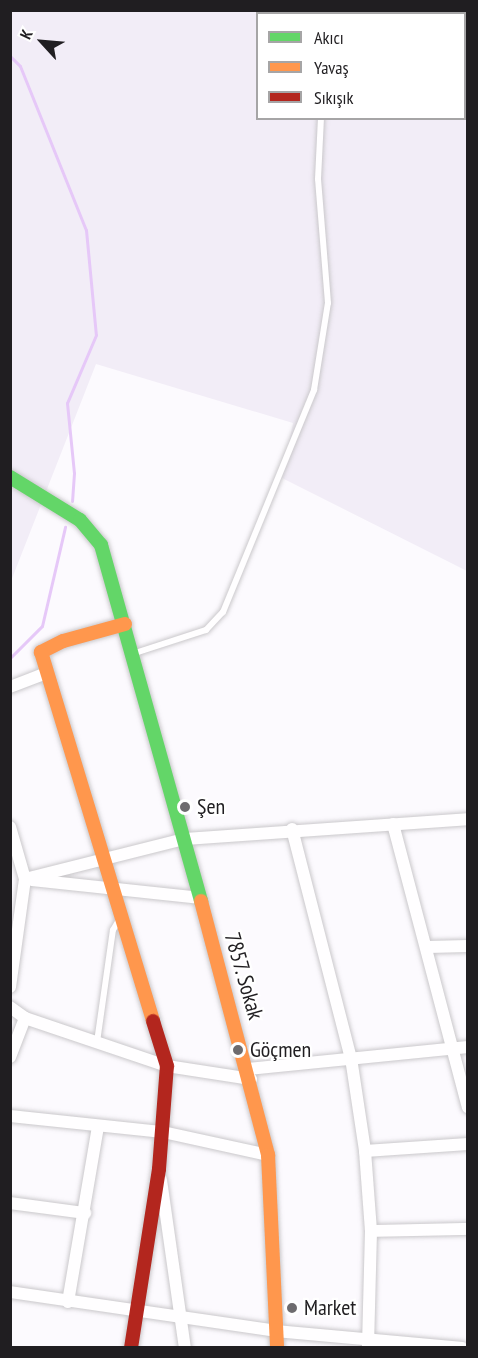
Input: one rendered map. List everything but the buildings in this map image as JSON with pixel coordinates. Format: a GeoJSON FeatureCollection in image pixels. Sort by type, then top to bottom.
{"type":"FeatureCollection","features":[{"type":"Feature","properties":{"kind":"street","name":"7857. Sokak"},"geometry":{"type":"LineString","coordinates":[[10,477],[80,520],[101,545],[250,1074],[268,1155],[277,1347]]}},
{"type":"Feature","properties":{"kind":"street"},"geometry":{"type":"LineString","coordinates":[[125,624],[63,641],[41,652],[167,1066],[159,1169],[139,1310],[131,1347]]}},
{"type":"Feature","properties":{"kind":"street"},"geometry":{"type":"LineString","coordinates":[[10,687],[47,673]]}},
{"type":"Feature","properties":{"kind":"street"},"geometry":{"type":"LineString","coordinates":[[25,879],[184,839],[291,829],[468,819]]}},
{"type":"Feature","properties":{"kind":"street"},"geometry":{"type":"LineString","coordinates":[[393,824],[428,947],[450,1048],[468,1107]]}},
{"type":"Feature","properties":{"kind":"street"},"geometry":{"type":"LineString","coordinates":[[10,827],[25,879],[10,987]]}},
{"type":"Feature","properties":{"kind":"street"},"geometry":{"type":"LineString","coordinates":[[291,829],[351,1058],[365,1150],[371,1231],[367,1343]]}},
{"type":"Feature","properties":{"kind":"street"},"geometry":{"type":"LineString","coordinates":[[25,879],[201,898]]}},
{"type":"Feature","properties":{"kind":"street"},"geometry":{"type":"LineString","coordinates":[[428,947],[468,946]]}},
{"type":"Feature","properties":{"kind":"street"},"geometry":{"type":"LineString","coordinates":[[10,1007],[25,1018],[167,1066],[250,1074],[351,1058],[468,1047]]}},
{"type":"Feature","properties":{"kind":"street"},"geometry":{"type":"LineString","coordinates":[[10,1057],[25,1018]]}},
{"type":"Feature","properties":{"kind":"street"},"geometry":{"type":"LineString","coordinates":[[10,1116],[163,1132],[268,1155]]}},
{"type":"Feature","properties":{"kind":"street"},"geometry":{"type":"LineString","coordinates":[[68,1302],[98,1127]]}},
{"type":"Feature","properties":{"kind":"street"},"geometry":{"type":"LineString","coordinates":[[365,1150],[468,1144]]}},
{"type":"Feature","properties":{"kind":"street"},"geometry":{"type":"LineString","coordinates":[[159,1169],[183,1318],[185,1347]]}},
{"type":"Feature","properties":{"kind":"street"},"geometry":{"type":"LineString","coordinates":[[10,1203],[85,1213]]}},
{"type":"Feature","properties":{"kind":"street"},"geometry":{"type":"LineString","coordinates":[[371,1231],[468,1229]]}},
{"type":"Feature","properties":{"kind":"street"},"geometry":{"type":"LineString","coordinates":[[10,1292],[367,1343],[462,1347]]}},
{"type":"Feature","properties":{"kind":"lane"},"geometry":{"type":"LineString","coordinates":[[131,654],[206,630],[223,612],[314,390],[328,303],[318,179],[321,120]]}},
{"type":"Feature","properties":{"kind":"lane"},"geometry":{"type":"LineString","coordinates":[[96,1042],[113,930],[123,918]]}},
{"type":"Feature","properties":{"kind":"shaded area"},"geometry":{"type":"Polygon","coordinates":[[[11,11],[467,11],[467,571],[282,478],[293,423],[96,364],[11,581],[11,11]]]}},
{"type":"Feature","properties":{"kind":"waterway"},"geometry":{"type":"LineString","coordinates":[[10,56],[20,66],[86,230],[96,335],[67,403],[74,473],[72,501]]}},
{"type":"Feature","properties":{"kind":"waterway"},"geometry":{"type":"LineString","coordinates":[[10,658],[42,626],[65,527]]}},
{"type":"Feature","properties":{"kind":"traffic: fast"},"geometry":{"type":"LineString","coordinates":[[10,477],[80,520],[101,545],[201,901]]}},
{"type":"Feature","properties":{"kind":"traffic: slow"},"geometry":{"type":"LineString","coordinates":[[125,624],[63,641],[41,652],[153,1021]]}},
{"type":"Feature","properties":{"kind":"traffic: slow"},"geometry":{"type":"LineString","coordinates":[[201,901],[268,1155],[277,1348]]}},
{"type":"Feature","properties":{"kind":"traffic: jam"},"geometry":{"type":"LineString","coordinates":[[131,1348],[159,1169],[167,1066],[153,1021]]}},
{"type":"Feature","properties":{"kind":"place","name":"Şen"},"geometry":{"type":"Point","coordinates":[185,807]}},
{"type":"Feature","properties":{"kind":"place","name":"Göçmen"},"geometry":{"type":"Point","coordinates":[238,1050]}},
{"type":"Feature","properties":{"kind":"place","name":"Market"},"geometry":{"type":"Point","coordinates":[292,1308]}}]}
